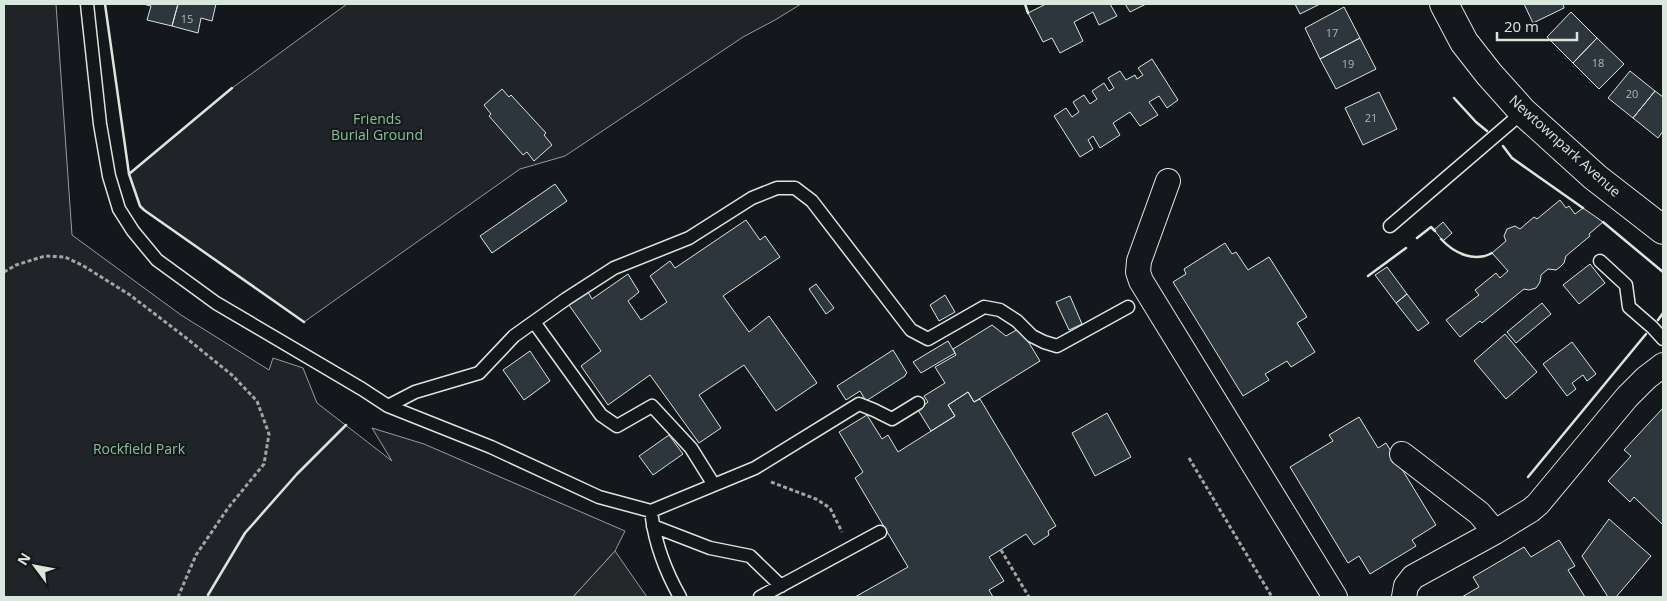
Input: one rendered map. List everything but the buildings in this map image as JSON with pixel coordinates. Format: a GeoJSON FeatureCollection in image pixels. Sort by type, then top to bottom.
{"type":"FeatureCollection","features":[{"type":"Feature","properties":{"kind":"main road","name":"Newtownpark Avenue"},"geometry":{"type":"LineString","coordinates":[[1444,4],[1464,42],[1522,112],[1595,177],[1663,230]]}},
{"type":"Feature","properties":{"kind":"street"},"geometry":{"type":"LineString","coordinates":[[1168,181],[1139,260],[1138,272],[1141,281],[1335,597]]}},
{"type":"Feature","properties":{"kind":"street"},"geometry":{"type":"LineString","coordinates":[[1404,597],[1406,586],[1413,577],[1495,532],[1538,504],[1627,396],[1663,365]]}},
{"type":"Feature","properties":{"kind":"street"},"geometry":{"type":"LineString","coordinates":[[1402,454],[1479,513],[1495,532]]}},
{"type":"Feature","properties":{"kind":"lane"},"geometry":{"type":"LineString","coordinates":[[88,4],[100,124],[109,176],[119,209],[133,231],[157,260],[216,303],[388,406],[491,447],[599,497],[651,511],[755,468],[859,404],[892,419],[918,404]]}},
{"type":"Feature","properties":{"kind":"lane"},"geometry":{"type":"LineString","coordinates":[[1390,226],[1522,112]]}},
{"type":"Feature","properties":{"kind":"lane"},"geometry":{"type":"LineString","coordinates":[[388,406],[415,392],[479,373],[514,336],[614,268],[689,238],[752,198],[777,188],[795,188],[812,201],[911,330],[928,339],[984,307],[1000,310],[1032,336],[1057,346],[1128,307]]}},
{"type":"Feature","properties":{"kind":"lane"},"geometry":{"type":"LineString","coordinates":[[1600,261],[1626,285],[1629,308],[1663,339]]}},
{"type":"Feature","properties":{"kind":"lane"},"geometry":{"type":"LineString","coordinates":[[534,322],[601,415],[617,426],[652,406],[691,448],[714,485]]}},
{"type":"Feature","properties":{"kind":"lane"},"geometry":{"type":"LineString","coordinates":[[651,511],[654,536],[667,574],[680,597]]}},
{"type":"Feature","properties":{"kind":"lane"},"geometry":{"type":"LineString","coordinates":[[653,526],[710,548],[750,556],[781,586]]}},
{"type":"Feature","properties":{"kind":"lane"},"geometry":{"type":"LineString","coordinates":[[760,597],[880,532]]}},
{"type":"Feature","properties":{"kind":"path"},"geometry":{"type":"LineString","coordinates":[[4,272],[16,265],[45,256],[65,257],[82,265],[130,296],[185,337],[232,375],[257,401],[270,434],[264,464],[228,508],[196,555],[178,597]]}},
{"type":"Feature","properties":{"kind":"path"},"geometry":{"type":"LineString","coordinates":[[1189,458],[1272,597]]}},
{"type":"Feature","properties":{"kind":"path"},"geometry":{"type":"LineString","coordinates":[[755,468],[762,479],[816,499],[830,508],[851,548]]}},
{"type":"Feature","properties":{"kind":"path"},"geometry":{"type":"LineString","coordinates":[[1001,550],[1029,597]]}},
{"type":"Feature","properties":{"kind":"green space","name":"Rockfield Park"},"geometry":{"type":"Polygon","coordinates":[[[4,4],[56,4],[72,235],[181,315],[269,370],[273,358],[303,368],[317,403],[392,461],[372,428],[424,444],[625,531],[615,551],[573,597],[4,597],[4,4]]]}},
{"type":"Feature","properties":{"kind":"green space","name":"Friends Burial Ground"},"geometry":{"type":"Polygon","coordinates":[[[347,4],[801,4],[743,37],[565,156],[520,169],[304,322],[144,210],[140,206],[129,174],[232,88],[347,4]]]}},
{"type":"Feature","properties":{"kind":"shaded area"},"geometry":{"type":"Polygon","coordinates":[[[615,551],[647,597],[573,597],[615,551]]]}},
{"type":"Feature","properties":{"kind":"wall"},"geometry":{"type":"LineString","coordinates":[[105,4],[129,174],[232,88]]}},
{"type":"Feature","properties":{"kind":"wall"},"geometry":{"type":"LineString","coordinates":[[1025,4],[1028,13]]}},
{"type":"Feature","properties":{"kind":"wall"},"geometry":{"type":"LineString","coordinates":[[1454,98],[1487,131]]}},
{"type":"Feature","properties":{"kind":"wall"},"geometry":{"type":"LineString","coordinates":[[1503,146],[1512,158],[1583,208]]}},
{"type":"Feature","properties":{"kind":"wall"},"geometry":{"type":"LineString","coordinates":[[129,174],[140,206],[144,210],[304,322]]}},
{"type":"Feature","properties":{"kind":"wall"},"geometry":{"type":"LineString","coordinates":[[1603,222],[1663,272]]}},
{"type":"Feature","properties":{"kind":"wall"},"geometry":{"type":"LineString","coordinates":[[1417,238],[1431,227],[1435,231]]}},
{"type":"Feature","properties":{"kind":"wall"},"geometry":{"type":"LineString","coordinates":[[1441,239],[1458,252],[1471,257],[1485,256],[1492,253]]}},
{"type":"Feature","properties":{"kind":"wall"},"geometry":{"type":"LineString","coordinates":[[1368,276],[1406,248]]}},
{"type":"Feature","properties":{"kind":"wall"},"geometry":{"type":"LineString","coordinates":[[1658,320],[1663,313]]}},
{"type":"Feature","properties":{"kind":"wall"},"geometry":{"type":"LineString","coordinates":[[1528,477],[1646,334]]}},
{"type":"Feature","properties":{"kind":"wall"},"geometry":{"type":"LineString","coordinates":[[208,595],[245,533],[297,474],[346,425]]}}]}
